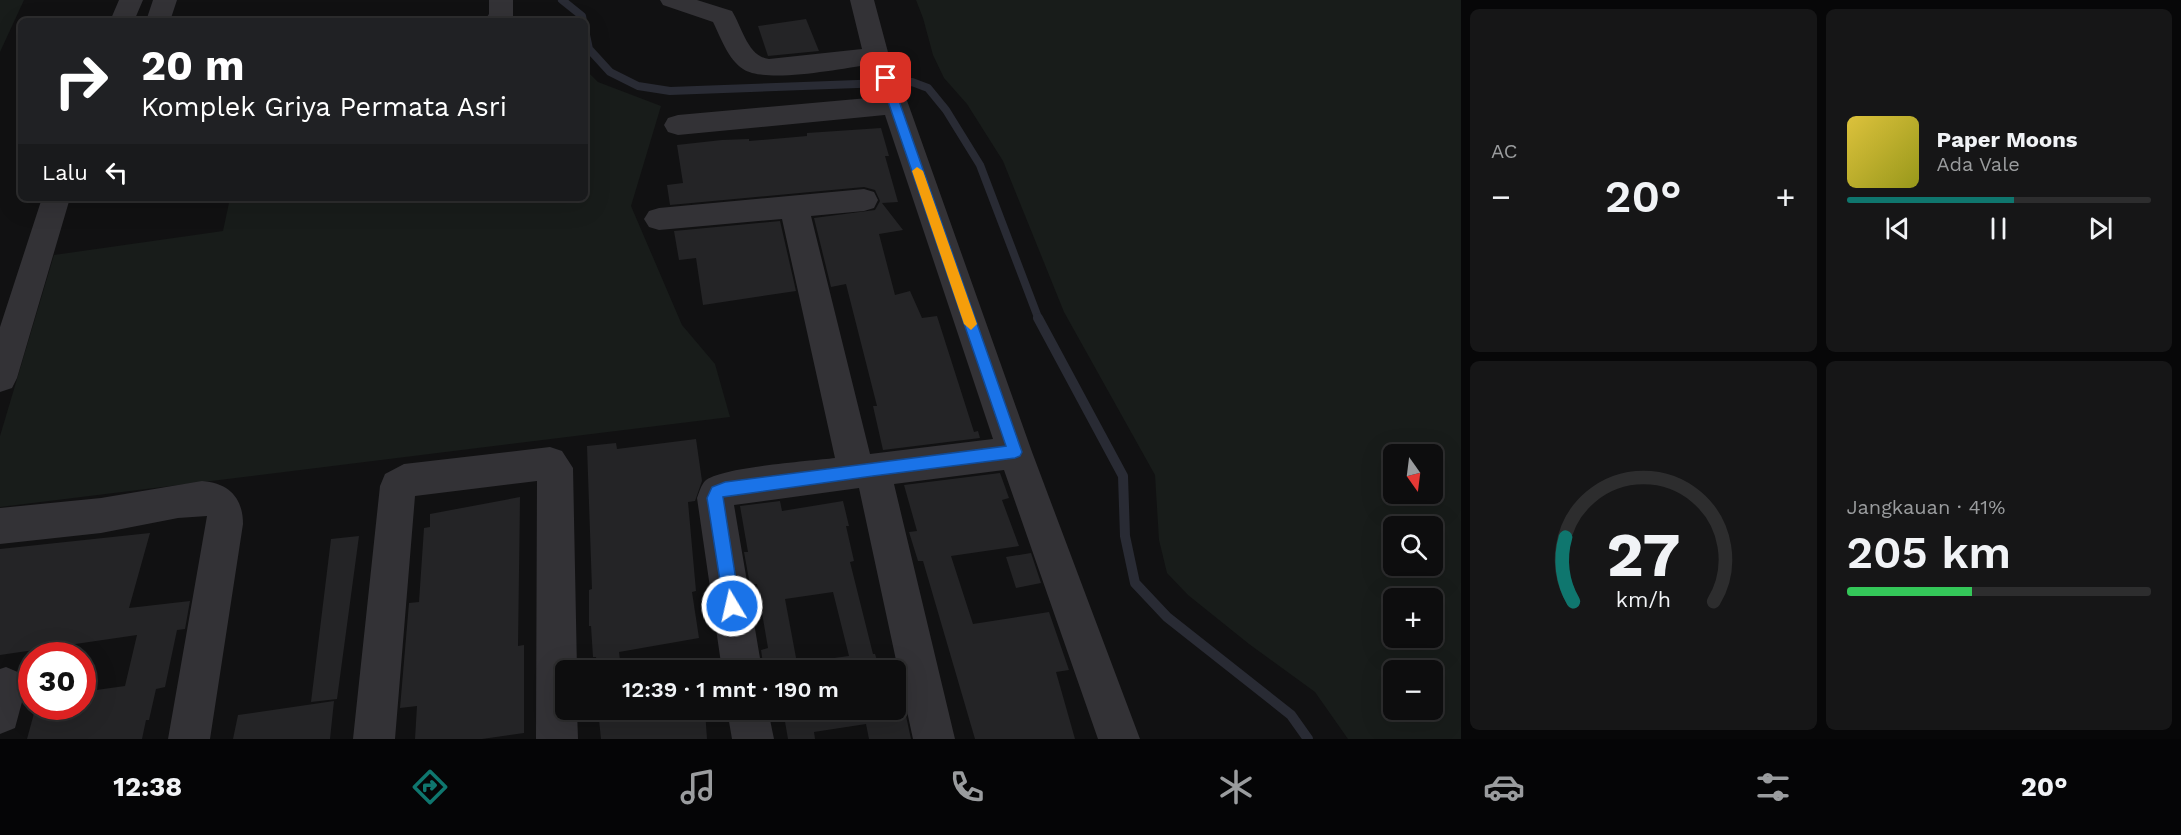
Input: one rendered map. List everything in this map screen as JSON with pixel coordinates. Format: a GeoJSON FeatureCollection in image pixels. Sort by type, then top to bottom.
{"type":"FeatureCollection","features":[{"type":"Feature","properties":{"kind":"street"},"geometry":{"type":"LineString","coordinates":[[123,18],[131,0]]}},
{"type":"Feature","properties":{"kind":"street"},"geometry":{"type":"LineString","coordinates":[[159,18],[165,0]]}},
{"type":"Feature","properties":{"kind":"street"},"geometry":{"type":"LineString","coordinates":[[499,18],[501,0]]}},
{"type":"Feature","properties":{"kind":"street"},"geometry":{"type":"LineString","coordinates":[[672,0],[723,17],[742,54],[749,64],[756,67],[887,83]]}},
{"type":"Feature","properties":{"kind":"street"},"geometry":{"type":"LineString","coordinates":[[862,0],[887,83],[1015,452],[1119,739]]}},
{"type":"Feature","properties":{"kind":"street"},"geometry":{"type":"LineString","coordinates":[[678,125],[887,83]]}},
{"type":"Feature","properties":{"kind":"street"},"geometry":{"type":"LineString","coordinates":[[659,219],[864,200]]}},
{"type":"Feature","properties":{"kind":"street"},"geometry":{"type":"LineString","coordinates":[[0,378],[55,201]]}},
{"type":"Feature","properties":{"kind":"street"},"geometry":{"type":"LineString","coordinates":[[794,206],[934,739]]}},
{"type":"Feature","properties":{"kind":"street"},"geometry":{"type":"LineString","coordinates":[[741,660],[716,495],[725,489],[1015,452]]}},
{"type":"Feature","properties":{"kind":"street"},"geometry":{"type":"LineString","coordinates":[[374,739],[398,486],[404,481],[550,463],[555,468],[557,739]]}},
{"type":"Feature","properties":{"kind":"street"},"geometry":{"type":"LineString","coordinates":[[0,526],[106,514],[195,500],[211,499],[221,503],[225,510],[225,524],[189,739]]}},
{"type":"Feature","properties":{"kind":"street"},"geometry":{"type":"LineString","coordinates":[[750,720],[753,739]]}},
{"type":"Feature","properties":{"kind":"shaded area"},"geometry":{"type":"Polygon","coordinates":[[[0,0],[24,0],[0,52],[0,0]]]}},
{"type":"Feature","properties":{"kind":"shaded area"},"geometry":{"type":"Polygon","coordinates":[[[916,0],[1461,0],[1461,739],[1348,739],[1315,692],[1249,644],[1188,595],[1167,573],[1159,540],[1155,475],[1064,312],[1003,161],[967,104],[944,78],[933,55],[916,0]]]}},
{"type":"Feature","properties":{"kind":"shaded area"},"geometry":{"type":"Polygon","coordinates":[[[588,72],[598,82],[661,106],[631,206],[682,325],[715,364],[730,417],[0,507],[0,436],[54,255],[223,231],[229,201],[588,201],[588,72]]]}},
{"type":"Feature","properties":{"kind":"building"},"geometry":{"type":"Polygon","coordinates":[[[806,19],[819,51],[768,56],[758,26],[806,19]]]}},
{"type":"Feature","properties":{"kind":"building"},"geometry":{"type":"Polygon","coordinates":[[[881,128],[889,156],[885,156],[898,202],[882,203],[903,230],[879,234],[895,295],[910,291],[922,318],[937,316],[974,432],[978,431],[980,438],[883,450],[873,406],[877,406],[846,284],[831,287],[814,218],[875,210],[880,201],[875,190],[864,187],[670,205],[667,185],[683,183],[677,145],[722,140],[749,139],[749,141],[807,136],[807,133],[881,128]]]}},
{"type":"Feature","properties":{"kind":"building"},"geometry":{"type":"Polygon","coordinates":[[[780,221],[796,291],[703,305],[696,258],[679,260],[674,231],[780,221]]]}},
{"type":"Feature","properties":{"kind":"building"},"geometry":{"type":"Polygon","coordinates":[[[696,439],[702,481],[695,501],[688,502],[696,591],[692,592],[699,638],[619,652],[620,660],[596,660],[596,657],[593,657],[591,626],[589,626],[589,590],[592,589],[587,446],[616,443],[617,449],[696,439]]]}},
{"type":"Feature","properties":{"kind":"building"},"geometry":{"type":"Polygon","coordinates":[[[1000,473],[1009,498],[1002,500],[1019,546],[951,556],[973,624],[1049,612],[1069,670],[1056,672],[1075,739],[975,739],[923,561],[918,561],[909,532],[917,531],[904,485],[1000,473]]]}},
{"type":"Feature","properties":{"kind":"building"},"geometry":{"type":"Polygon","coordinates":[[[520,497],[518,646],[524,645],[524,733],[482,739],[415,739],[417,706],[400,708],[409,603],[419,602],[424,528],[430,527],[430,514],[520,497]]]}},
{"type":"Feature","properties":{"kind":"building"},"geometry":{"type":"Polygon","coordinates":[[[780,501],[782,511],[843,501],[854,561],[850,562],[873,654],[877,660],[819,660],[849,656],[833,592],[785,599],[796,660],[762,660],[761,650],[768,648],[757,584],[750,585],[744,552],[748,552],[740,506],[780,501]]]}},
{"type":"Feature","properties":{"kind":"building"},"geometry":{"type":"Polygon","coordinates":[[[150,533],[129,608],[190,601],[185,629],[177,630],[165,687],[156,689],[142,739],[27,739],[32,720],[96,720],[96,690],[125,686],[137,635],[89,642],[18,642],[18,652],[0,655],[0,549],[150,533]]]}},
{"type":"Feature","properties":{"kind":"building"},"geometry":{"type":"Polygon","coordinates":[[[359,536],[337,699],[311,702],[331,539],[359,536]]]}},
{"type":"Feature","properties":{"kind":"building"},"geometry":{"type":"Polygon","coordinates":[[[1031,553],[1041,583],[1016,588],[1006,557],[1031,553]]]}},
{"type":"Feature","properties":{"kind":"building"},"geometry":{"type":"Polygon","coordinates":[[[334,701],[330,739],[233,739],[238,715],[334,701]]]}},
{"type":"Feature","properties":{"kind":"building"},"geometry":{"type":"Polygon","coordinates":[[[906,716],[911,739],[869,739],[866,724],[814,732],[815,739],[788,739],[785,720],[906,720],[906,716]]]}},
{"type":"Feature","properties":{"kind":"building"},"geometry":{"type":"Polygon","coordinates":[[[599,720],[706,720],[707,739],[601,739],[599,720]]]}},
{"type":"Feature","properties":{"kind":"waterway"},"geometry":{"type":"LineString","coordinates":[[562,0],[582,18]]}},
{"type":"Feature","properties":{"kind":"waterway"},"geometry":{"type":"LineString","coordinates":[[588,44],[589,49],[610,72],[638,86],[670,91],[912,82],[928,88],[946,110],[980,165],[1039,320]]}},
{"type":"Feature","properties":{"kind":"waterway"},"geometry":{"type":"LineString","coordinates":[[1039,320],[1123,476],[1125,536],[1135,583],[1167,617],[1291,715],[1308,739]]}},
{"type":"Feature","properties":{"kind":"slow traffic"},"geometry":{"type":"LineString","coordinates":[[917,171],[971,324]]}},
{"type":"Feature","properties":{"kind":"route"},"geometry":{"type":"LineString","coordinates":[[732,606],[715,498],[718,492],[725,489],[873,469],[1015,452],[886,78]]}}]}
